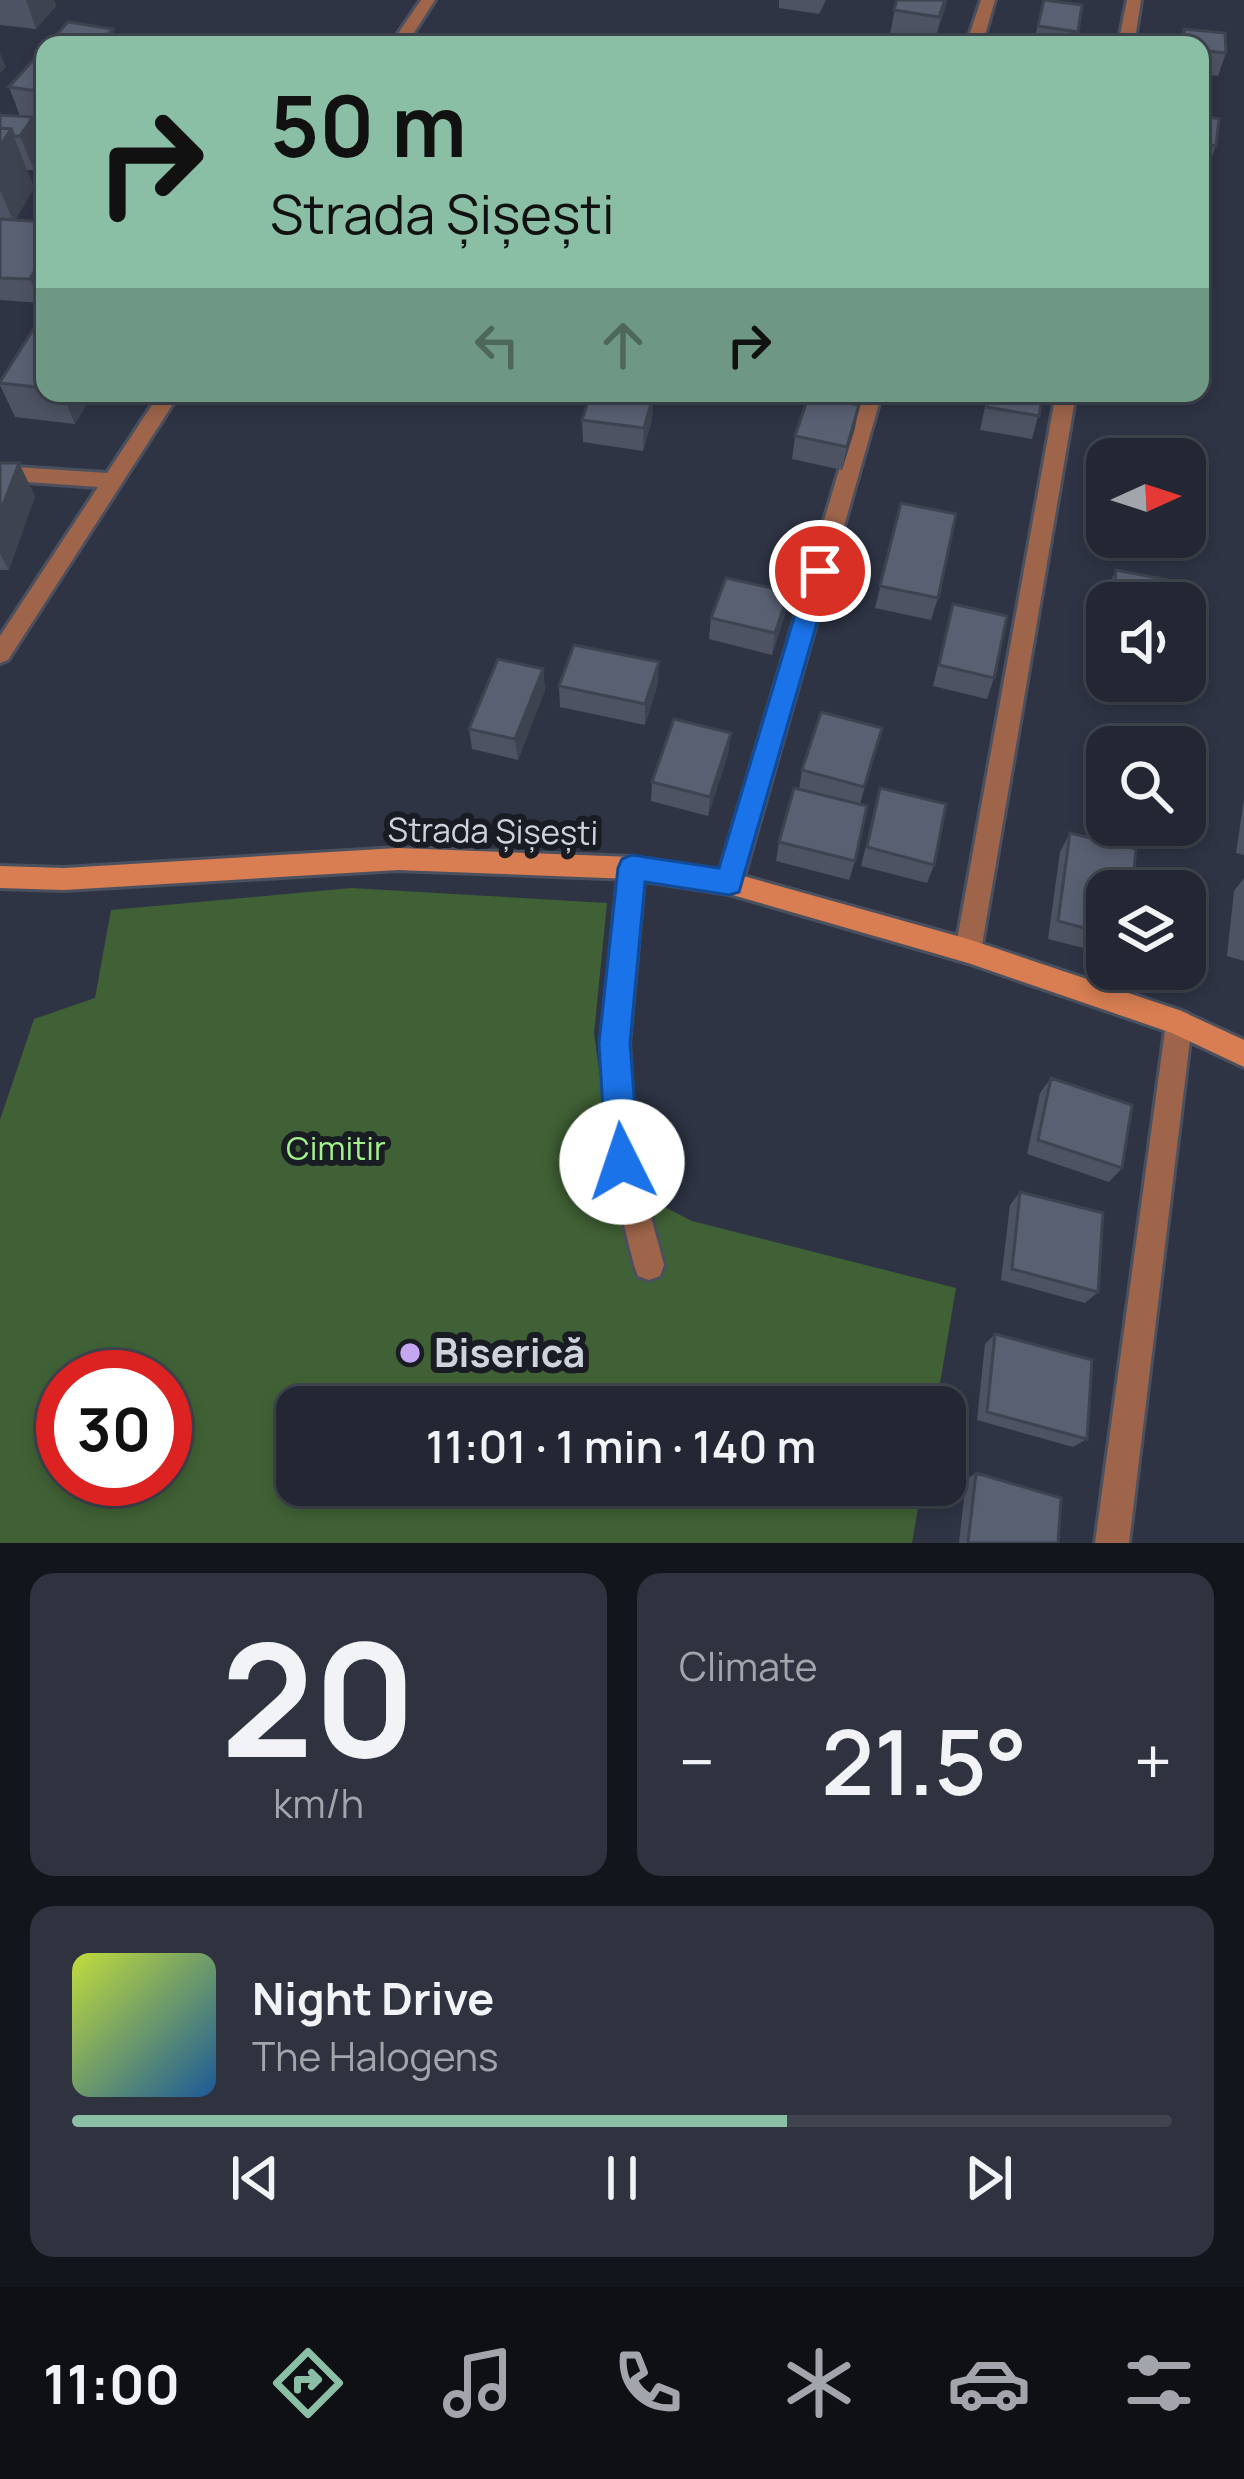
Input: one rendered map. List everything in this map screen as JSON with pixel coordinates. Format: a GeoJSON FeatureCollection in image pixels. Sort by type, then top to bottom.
{"type":"FeatureCollection","features":[{"type":"Feature","properties":{"kind":"street"},"geometry":{"type":"LineString","coordinates":[[404,36],[428,0]]}},
{"type":"Feature","properties":{"kind":"street"},"geometry":{"type":"LineString","coordinates":[[977,36],[988,0]]}},
{"type":"Feature","properties":{"kind":"street"},"geometry":{"type":"LineString","coordinates":[[1128,36],[1134,0]]}},
{"type":"Feature","properties":{"kind":"street"},"geometry":{"type":"LineString","coordinates":[[0,654],[164,402]]}},
{"type":"Feature","properties":{"kind":"street"},"geometry":{"type":"LineString","coordinates":[[729,883],[869,402]]}},
{"type":"Feature","properties":{"kind":"street"},"geometry":{"type":"LineString","coordinates":[[968,951],[1064,402]]}},
{"type":"Feature","properties":{"kind":"street"},"geometry":{"type":"LineString","coordinates":[[0,473],[112,481]]}},
{"type":"Feature","properties":{"kind":"street","name":"Strada Șișești"},"geometry":{"type":"LineString","coordinates":[[0,877],[64,879],[398,859],[632,868],[729,883],[968,951],[1179,1023],[1244,1054]]}},
{"type":"Feature","properties":{"kind":"street"},"geometry":{"type":"LineString","coordinates":[[632,868],[615,1043],[622,1162],[649,1265]]}},
{"type":"Feature","properties":{"kind":"street"},"geometry":{"type":"LineString","coordinates":[[1112,1543],[1179,1023]]}},
{"type":"Feature","properties":{"kind":"green space","name":"Cimitir"},"geometry":{"type":"Polygon","coordinates":[[[351,888],[607,903],[594,1033],[614,1181],[692,1221],[956,1288],[940,1386],[276,1386],[276,1506],[918,1506],[912,1543],[0,1543],[0,1120],[34,1019],[95,998],[111,910],[351,888]]]}},
{"type":"Feature","properties":{"kind":"building"},"geometry":{"type":"Polygon","coordinates":[[[897,0],[945,0],[939,17],[894,10],[897,0]]]}},
{"type":"Feature","properties":{"kind":"building"},"geometry":{"type":"Polygon","coordinates":[[[1044,0],[1082,5],[1078,32],[1038,26],[1044,0]]]}},
{"type":"Feature","properties":{"kind":"building"},"geometry":{"type":"Polygon","coordinates":[[[68,22],[113,29],[106,36],[55,36],[68,22]]]}},
{"type":"Feature","properties":{"kind":"building"},"geometry":{"type":"Polygon","coordinates":[[[1184,29],[1225,33],[1226,53],[1209,51],[1209,36],[1184,36],[1184,29]]]}},
{"type":"Feature","properties":{"kind":"building"},"geometry":{"type":"Polygon","coordinates":[[[36,57],[36,91],[9,87],[36,57]]]}},
{"type":"Feature","properties":{"kind":"building"},"geometry":{"type":"Polygon","coordinates":[[[0,115],[33,117],[20,136],[14,136],[11,129],[0,128],[0,115]]]}},
{"type":"Feature","properties":{"kind":"building"},"geometry":{"type":"Polygon","coordinates":[[[1209,117],[1219,119],[1216,146],[1209,145],[1209,117]]]}},
{"type":"Feature","properties":{"kind":"building"},"geometry":{"type":"Polygon","coordinates":[[[0,128],[11,129],[0,146],[0,128]]]}},
{"type":"Feature","properties":{"kind":"building"},"geometry":{"type":"Polygon","coordinates":[[[0,219],[36,221],[36,268],[30,279],[0,278],[0,219]]]}},
{"type":"Feature","properties":{"kind":"building"},"geometry":{"type":"Polygon","coordinates":[[[36,325],[36,387],[0,382],[36,325]]]}},
{"type":"Feature","properties":{"kind":"building"},"geometry":{"type":"Polygon","coordinates":[[[588,402],[651,402],[644,428],[582,420],[588,402]]]}},
{"type":"Feature","properties":{"kind":"building"},"geometry":{"type":"Polygon","coordinates":[[[807,402],[859,405],[847,447],[795,436],[807,402]]]}},
{"type":"Feature","properties":{"kind":"building"},"geometry":{"type":"Polygon","coordinates":[[[988,402],[1041,402],[1039,416],[987,407],[988,402]]]}},
{"type":"Feature","properties":{"kind":"building"},"geometry":{"type":"Polygon","coordinates":[[[0,463],[19,463],[0,513],[0,463]]]}},
{"type":"Feature","properties":{"kind":"building"},"geometry":{"type":"Polygon","coordinates":[[[901,503],[956,514],[938,598],[880,586],[901,503]]]}},
{"type":"Feature","properties":{"kind":"building"},"geometry":{"type":"Polygon","coordinates":[[[1116,570],[1168,580],[1168,582],[1115,582],[1116,570]]]}},
{"type":"Feature","properties":{"kind":"building"},"geometry":{"type":"Polygon","coordinates":[[[726,578],[789,592],[775,633],[711,618],[726,578]]]}},
{"type":"Feature","properties":{"kind":"building"},"geometry":{"type":"Polygon","coordinates":[[[953,604],[1007,616],[994,678],[939,665],[953,604]]]}},
{"type":"Feature","properties":{"kind":"building"},"geometry":{"type":"Polygon","coordinates":[[[574,645],[659,662],[645,704],[559,686],[574,645]]]}},
{"type":"Feature","properties":{"kind":"building"},"geometry":{"type":"Polygon","coordinates":[[[498,659],[543,669],[515,739],[469,729],[498,659]]]}},
{"type":"Feature","properties":{"kind":"building"},"geometry":{"type":"Polygon","coordinates":[[[821,712],[882,728],[864,787],[802,770],[821,712]]]}},
{"type":"Feature","properties":{"kind":"building"},"geometry":{"type":"Polygon","coordinates":[[[674,719],[731,733],[710,797],[652,782],[674,719]]]}},
{"type":"Feature","properties":{"kind":"building"},"geometry":{"type":"Polygon","coordinates":[[[794,788],[867,806],[855,861],[779,842],[794,788]]]}},
{"type":"Feature","properties":{"kind":"building"},"geometry":{"type":"Polygon","coordinates":[[[880,788],[946,804],[934,865],[867,847],[880,788]]]}},
{"type":"Feature","properties":{"kind":"building"},"geometry":{"type":"Polygon","coordinates":[[[1070,833],[1086,837],[1086,846],[1136,849],[1134,870],[1086,870],[1086,928],[1058,921],[1070,833]]]}},
{"type":"Feature","properties":{"kind":"building"},"geometry":{"type":"Polygon","coordinates":[[[1051,1078],[1132,1105],[1122,1168],[1038,1140],[1051,1078]]]}},
{"type":"Feature","properties":{"kind":"building"},"geometry":{"type":"Polygon","coordinates":[[[1020,1192],[1103,1213],[1098,1292],[1012,1269],[1020,1192]]]}},
{"type":"Feature","properties":{"kind":"building"},"geometry":{"type":"Polygon","coordinates":[[[995,1334],[1092,1360],[1087,1439],[987,1412],[995,1334]]]}},
{"type":"Feature","properties":{"kind":"building"},"geometry":{"type":"Polygon","coordinates":[[[976,1473],[1061,1498],[1058,1543],[968,1543],[976,1473]]]}},
{"type":"Feature","properties":{"kind":"place","name":"Biserică"},"geometry":{"type":"Point","coordinates":[410,1353]}},
{"type":"Feature","properties":{"kind":"route"},"geometry":{"type":"LineString","coordinates":[[622,1162],[615,1043],[632,868],[729,883],[820,571]]}}]}
